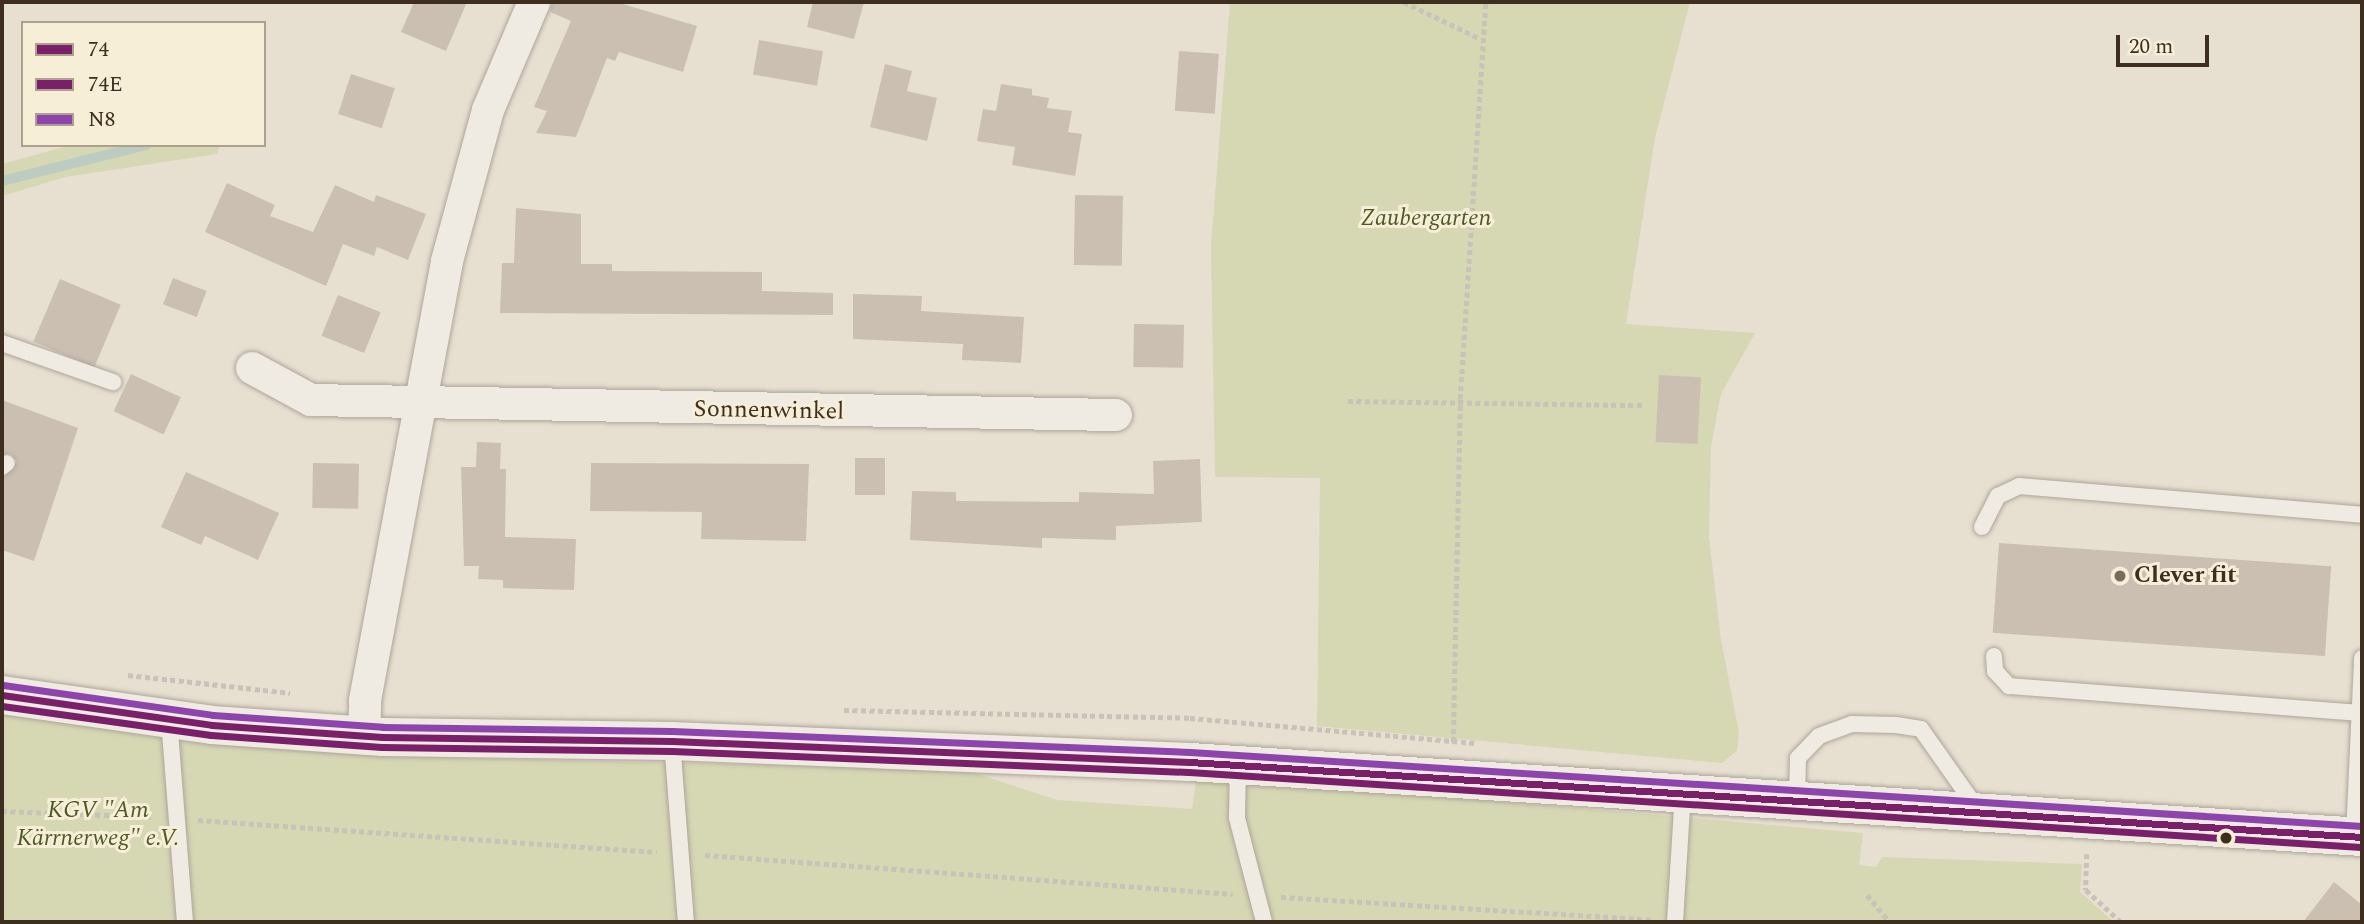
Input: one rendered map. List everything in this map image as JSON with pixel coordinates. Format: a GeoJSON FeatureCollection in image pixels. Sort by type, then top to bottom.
{"type":"FeatureCollection","features":[{"type":"Feature","properties":{"kind":"main road"},"geometry":{"type":"LineString","coordinates":[[2,695],[169,719],[364,736],[672,741],[1238,765],[2358,837]]}},
{"type":"Feature","properties":{"kind":"street"},"geometry":{"type":"LineString","coordinates":[[364,736],[365,700],[447,261],[485,122],[534,2]]}},
{"type":"Feature","properties":{"kind":"street","name":"Sonnenwinkel"},"geometry":{"type":"LineString","coordinates":[[252,368],[311,400],[422,406],[1116,415]]}},
{"type":"Feature","properties":{"kind":"lane"},"geometry":{"type":"LineString","coordinates":[[2,343],[113,382]]}},
{"type":"Feature","properties":{"kind":"lane"},"geometry":{"type":"LineString","coordinates":[[1982,527],[1998,496],[2019,486],[2362,516]]}},
{"type":"Feature","properties":{"kind":"lane"},"geometry":{"type":"LineString","coordinates":[[1994,656],[1996,671],[2009,686],[2361,704]]}},
{"type":"Feature","properties":{"kind":"lane"},"geometry":{"type":"LineString","coordinates":[[2358,837],[2362,658]]}},
{"type":"Feature","properties":{"kind":"lane"},"geometry":{"type":"LineString","coordinates":[[169,719],[186,922]]}},
{"type":"Feature","properties":{"kind":"lane"},"geometry":{"type":"LineString","coordinates":[[1797,802],[1798,758],[1819,736],[1852,724],[1896,725],[1921,729],[1983,814]]}},
{"type":"Feature","properties":{"kind":"lane"},"geometry":{"type":"LineString","coordinates":[[672,741],[686,922]]}},
{"type":"Feature","properties":{"kind":"lane"},"geometry":{"type":"LineString","coordinates":[[1238,765],[1237,818],[1264,922]]}},
{"type":"Feature","properties":{"kind":"lane"},"geometry":{"type":"LineString","coordinates":[[1674,922],[1683,792]]}},
{"type":"Feature","properties":{"kind":"path"},"geometry":{"type":"LineString","coordinates":[[1404,2],[1481,39]]}},
{"type":"Feature","properties":{"kind":"path"},"geometry":{"type":"LineString","coordinates":[[1453,777],[1460,399],[1481,39],[1486,2]]}},
{"type":"Feature","properties":{"kind":"path"},"geometry":{"type":"LineString","coordinates":[[1348,401],[1460,399],[1644,405]]}},
{"type":"Feature","properties":{"kind":"path"},"geometry":{"type":"LineString","coordinates":[[120,674],[296,693]]}},
{"type":"Feature","properties":{"kind":"path"},"geometry":{"type":"LineString","coordinates":[[841,710],[1190,718]]}},
{"type":"Feature","properties":{"kind":"path"},"geometry":{"type":"LineString","coordinates":[[2,811],[179,818],[1674,922]]}},
{"type":"Feature","properties":{"kind":"path"},"geometry":{"type":"LineString","coordinates":[[2087,854],[2086,890],[2121,922]]}},
{"type":"Feature","properties":{"kind":"path"},"geometry":{"type":"LineString","coordinates":[[1867,895],[1890,922]]}},
{"type":"Feature","properties":{"kind":"green space","name":"Zaubergarten"},"geometry":{"type":"Polygon","coordinates":[[[1230,2],[1690,2],[1655,138],[1626,324],[1755,333],[1721,394],[1711,446],[1709,537],[1721,640],[1739,732],[1737,751],[1722,763],[1317,726],[1320,478],[1215,477],[1211,246],[1230,2]]]}},
{"type":"Feature","properties":{"kind":"green space"},"geometry":{"type":"Polygon","coordinates":[[[64,147],[219,147],[217,154],[65,177],[2,196],[2,164],[64,147]]]}},
{"type":"Feature","properties":{"kind":"green space","name":"KGV \"Am Kärrnerweg\" e.V."},"geometry":{"type":"Polygon","coordinates":[[[2,712],[182,741],[450,758],[963,769],[1057,800],[1192,809],[1197,775],[1863,833],[1859,865],[1876,867],[1882,857],[2082,864],[2080,892],[2114,922],[2,922],[2,712]]]}},
{"type":"Feature","properties":{"kind":"building"},"geometry":{"type":"Polygon","coordinates":[[[414,2],[467,2],[446,51],[401,32],[414,2]]]}},
{"type":"Feature","properties":{"kind":"building"},"geometry":{"type":"Polygon","coordinates":[[[552,2],[616,2],[697,26],[683,72],[619,52],[615,61],[607,58],[576,137],[536,133],[547,111],[534,107],[571,21],[550,12],[552,2]]]}},
{"type":"Feature","properties":{"kind":"building"},"geometry":{"type":"Polygon","coordinates":[[[813,2],[864,2],[854,39],[807,27],[813,2]]]}},
{"type":"Feature","properties":{"kind":"building"},"geometry":{"type":"Polygon","coordinates":[[[759,40],[823,51],[817,86],[753,74],[759,40]]]}},
{"type":"Feature","properties":{"kind":"building"},"geometry":{"type":"Polygon","coordinates":[[[1179,51],[1219,54],[1215,114],[1175,111],[1179,51]]]}},
{"type":"Feature","properties":{"kind":"building"},"geometry":{"type":"Polygon","coordinates":[[[885,64],[912,71],[907,91],[937,98],[927,141],[870,127],[885,64]]]}},
{"type":"Feature","properties":{"kind":"building"},"geometry":{"type":"Polygon","coordinates":[[[351,74],[395,88],[382,128],[338,114],[351,74]]]}},
{"type":"Feature","properties":{"kind":"building"},"geometry":{"type":"Polygon","coordinates":[[[1001,84],[1032,89],[1032,95],[1049,98],[1047,108],[1072,111],[1068,132],[1082,134],[1075,176],[1012,165],[1015,147],[977,141],[983,109],[996,111],[1001,84]]]}},
{"type":"Feature","properties":{"kind":"building"},"geometry":{"type":"Polygon","coordinates":[[[227,183],[275,205],[270,216],[313,232],[335,185],[374,202],[376,195],[426,214],[408,260],[377,247],[374,256],[343,244],[326,286],[205,232],[227,183]]]}},
{"type":"Feature","properties":{"kind":"building"},"geometry":{"type":"Polygon","coordinates":[[[1075,195],[1123,196],[1122,266],[1074,265],[1075,195]]]}},
{"type":"Feature","properties":{"kind":"building"},"geometry":{"type":"Polygon","coordinates":[[[516,208],[581,214],[581,264],[612,264],[612,271],[762,272],[762,291],[833,293],[833,315],[500,313],[502,263],[514,263],[516,208]]]}},
{"type":"Feature","properties":{"kind":"building"},"geometry":{"type":"Polygon","coordinates":[[[173,278],[207,291],[197,317],[163,304],[173,278]]]}},
{"type":"Feature","properties":{"kind":"building"},"geometry":{"type":"Polygon","coordinates":[[[60,279],[121,305],[94,367],[33,342],[60,279]]]}},
{"type":"Feature","properties":{"kind":"building"},"geometry":{"type":"Polygon","coordinates":[[[853,294],[922,296],[921,311],[1024,317],[1021,363],[962,360],[963,344],[853,339],[853,294]]]}},
{"type":"Feature","properties":{"kind":"building"},"geometry":{"type":"Polygon","coordinates":[[[338,295],[381,312],[364,353],[322,336],[338,295]]]}},
{"type":"Feature","properties":{"kind":"building"},"geometry":{"type":"Polygon","coordinates":[[[1134,324],[1184,325],[1183,368],[1133,367],[1134,324]]]}},
{"type":"Feature","properties":{"kind":"building"},"geometry":{"type":"Polygon","coordinates":[[[131,374],[181,397],[164,434],[114,411],[131,374]]]}},
{"type":"Feature","properties":{"kind":"building"},"geometry":{"type":"Polygon","coordinates":[[[1659,375],[1701,377],[1697,444],[1655,442],[1659,375]]]}},
{"type":"Feature","properties":{"kind":"building"},"geometry":{"type":"Polygon","coordinates":[[[2,400],[78,428],[34,561],[2,550],[2,477],[17,462],[11,454],[2,454],[2,400]]]}},
{"type":"Feature","properties":{"kind":"building"},"geometry":{"type":"Polygon","coordinates":[[[477,442],[501,443],[500,469],[506,469],[505,537],[576,539],[574,590],[503,588],[503,580],[478,579],[479,566],[464,566],[461,467],[476,467],[477,442]]]}},
{"type":"Feature","properties":{"kind":"building"},"geometry":{"type":"Polygon","coordinates":[[[855,458],[885,458],[885,495],[855,495],[855,458]]]}},
{"type":"Feature","properties":{"kind":"building"},"geometry":{"type":"Polygon","coordinates":[[[1200,459],[1202,522],[1116,526],[1116,540],[1042,538],[1042,548],[910,540],[912,491],[956,492],[956,501],[1079,502],[1079,492],[1154,494],[1153,461],[1200,459]]]}},
{"type":"Feature","properties":{"kind":"building"},"geometry":{"type":"Polygon","coordinates":[[[313,463],[359,464],[358,509],[312,508],[313,463]]]}},
{"type":"Feature","properties":{"kind":"building"},"geometry":{"type":"Polygon","coordinates":[[[591,463],[809,464],[806,541],[701,539],[702,512],[590,511],[591,463]]]}},
{"type":"Feature","properties":{"kind":"building"},"geometry":{"type":"Polygon","coordinates":[[[186,472],[279,513],[258,560],[205,536],[201,545],[161,527],[186,472]]]}},
{"type":"Feature","properties":{"kind":"building"},"geometry":{"type":"Polygon","coordinates":[[[1999,543],[2331,566],[2325,656],[1993,633],[1999,543]]]}},
{"type":"Feature","properties":{"kind":"building"},"geometry":{"type":"Polygon","coordinates":[[[2334,882],[2362,905],[2362,922],[2303,922],[2334,882]]]}},
{"type":"Feature","properties":{"kind":"waterway"},"geometry":{"type":"LineString","coordinates":[[2,181],[138,147]]}},
{"type":"Feature","properties":{"kind":"transit line","name":"N8"},"geometry":{"type":"LineString","coordinates":[[3,685],[213,715],[383,727],[672,731],[1190,752],[2362,826]]}},
{"type":"Feature","properties":{"kind":"transit line","name":"74"},"geometry":{"type":"LineString","coordinates":[[2,695],[212,725],[383,737],[672,741],[1190,762],[2362,837]]}},
{"type":"Feature","properties":{"kind":"transit line","name":"74E"},"geometry":{"type":"LineString","coordinates":[[2,706],[211,735],[382,747],[672,751],[1189,772],[2361,847]]}},
{"type":"Feature","properties":{"kind":"place","name":"Clever fit"},"geometry":{"type":"Point","coordinates":[2120,576]}}]}
